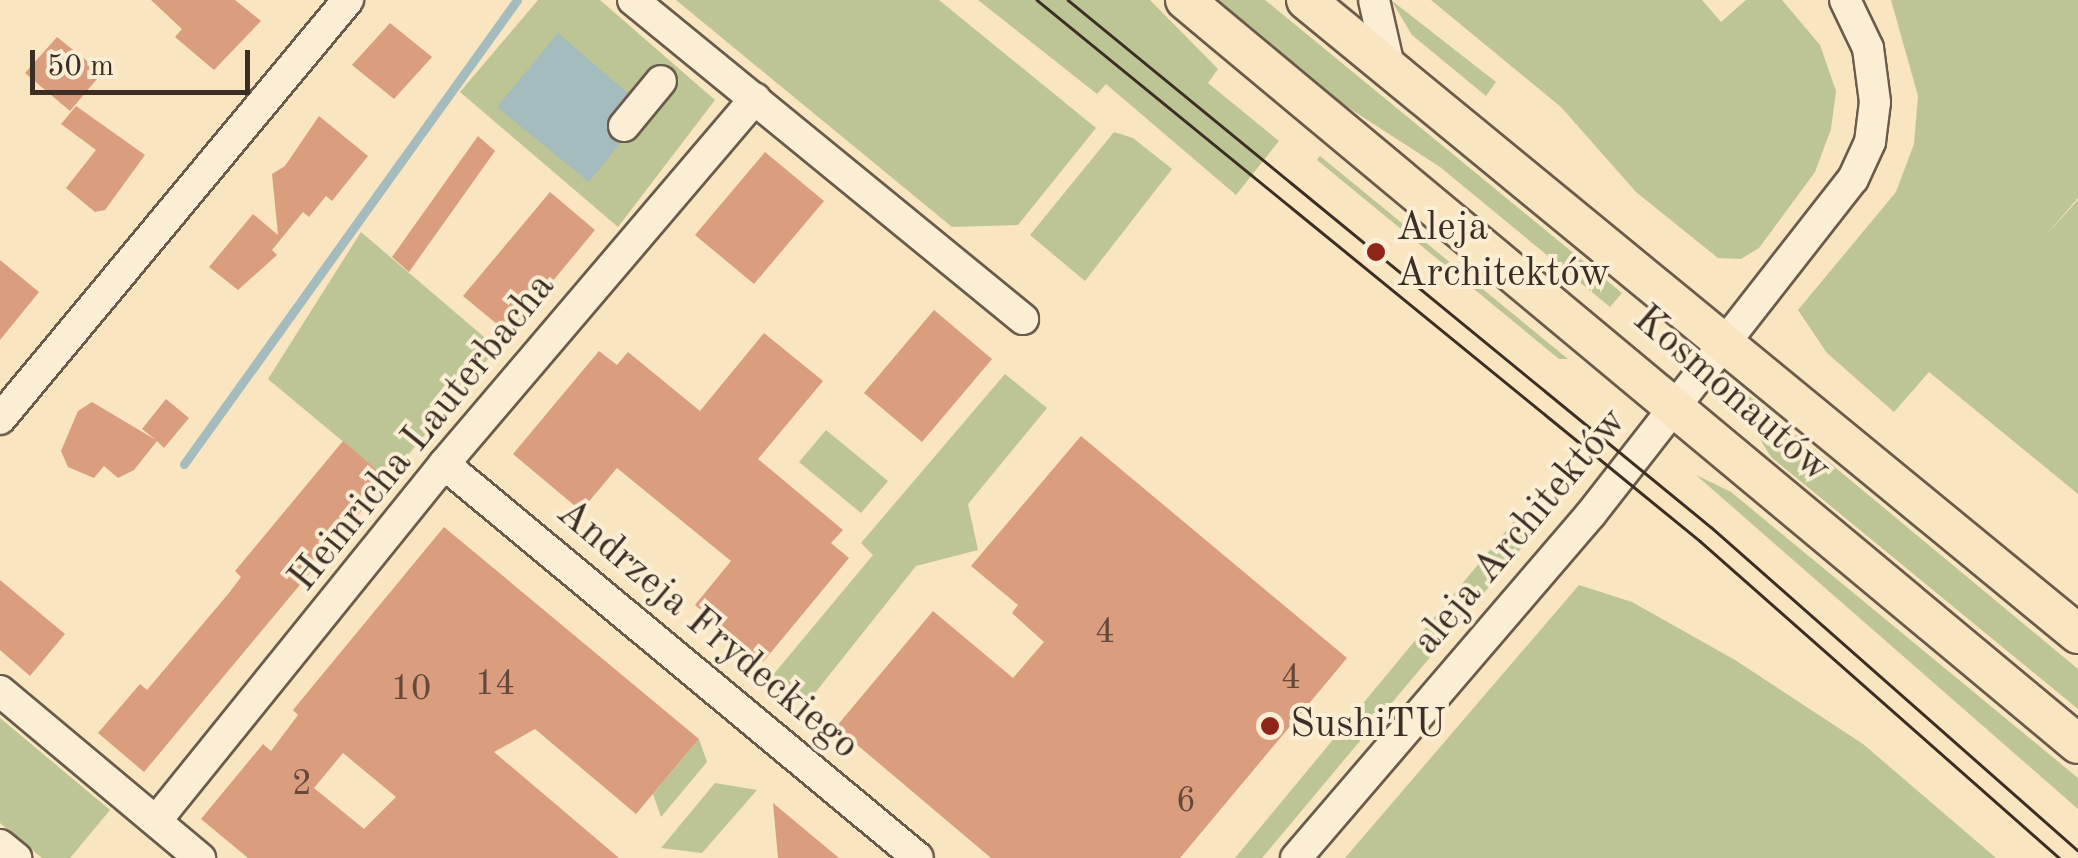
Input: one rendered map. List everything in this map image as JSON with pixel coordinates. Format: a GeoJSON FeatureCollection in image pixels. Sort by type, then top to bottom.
{"type":"FeatureCollection","features":[{"type":"Feature","properties":{"kind":"main road","name":"Kosmonautów"},"geometry":{"type":"LineString","coordinates":[[1184,0],[1678,405],[1750,474],[2078,744]]}},
{"type":"Feature","properties":{"kind":"main road","name":"Kosmonautów"},"geometry":{"type":"LineString","coordinates":[[1306,0],[2078,634]]}},
{"type":"Feature","properties":{"kind":"street"},"geometry":{"type":"LineString","coordinates":[[0,419],[348,0]]}},
{"type":"Feature","properties":{"kind":"street"},"geometry":{"type":"LineString","coordinates":[[633,0],[1022,318]]}},
{"type":"Feature","properties":{"kind":"street"},"geometry":{"type":"LineString","coordinates":[[1374,0],[1390,66]]}},
{"type":"Feature","properties":{"kind":"street","name":"aleja Architektów"},"geometry":{"type":"LineString","coordinates":[[1296,858],[1474,655],[1678,405],[1852,179],[1870,142],[1876,102],[1868,48],[1845,0]]}},
{"type":"Feature","properties":{"kind":"street"},"geometry":{"type":"LineString","coordinates":[[624,126],[661,82]]}},
{"type":"Feature","properties":{"kind":"street","name":"Heinricha Lauterbacha"},"geometry":{"type":"LineString","coordinates":[[156,821],[444,464],[755,100]]}},
{"type":"Feature","properties":{"kind":"street","name":"Andrzeja Frydeckiego"},"geometry":{"type":"LineString","coordinates":[[444,464],[918,858]]}},
{"type":"Feature","properties":{"kind":"street"},"geometry":{"type":"LineString","coordinates":[[0,691],[200,858]]}},
{"type":"Feature","properties":{"kind":"street"},"geometry":{"type":"LineString","coordinates":[[0,844],[16,858]]}},
{"type":"Feature","properties":{"kind":"green space"},"geometry":{"type":"Polygon","coordinates":[[[538,0],[600,0],[715,100],[618,227],[460,92],[538,0]]]}},
{"type":"Feature","properties":{"kind":"green space"},"geometry":{"type":"Polygon","coordinates":[[[676,0],[939,0],[1096,128],[1018,225],[952,227],[676,0]]]}},
{"type":"Feature","properties":{"kind":"green space"},"geometry":{"type":"Polygon","coordinates":[[[978,0],[1150,0],[1218,69],[1208,83],[1279,141],[1236,195],[1106,84],[1097,94],[978,0]]]}},
{"type":"Feature","properties":{"kind":"green space"},"geometry":{"type":"Polygon","coordinates":[[[1212,0],[1265,0],[1622,293],[1610,307],[1440,167],[1335,99],[1212,0]]]}},
{"type":"Feature","properties":{"kind":"green space"},"geometry":{"type":"Polygon","coordinates":[[[1391,0],[1496,82],[1486,96],[1412,35],[1391,0]]]}},
{"type":"Feature","properties":{"kind":"green space"},"geometry":{"type":"Polygon","coordinates":[[[1431,0],[1702,0],[1721,22],[1746,0],[1782,0],[1820,45],[1836,91],[1831,129],[1815,172],[1759,248],[1741,259],[1718,258],[1636,192],[1561,107],[1431,0]]]}},
{"type":"Feature","properties":{"kind":"green space"},"geometry":{"type":"Polygon","coordinates":[[[1891,0],[2078,0],[2078,198],[2045,236],[2078,200],[2078,494],[1929,372],[1894,412],[1827,353],[1798,310],[1896,192],[1914,144],[1918,96],[1891,0]]]}},
{"type":"Feature","properties":{"kind":"green space"},"geometry":{"type":"Polygon","coordinates":[[[1114,132],[1133,138],[1172,169],[1085,281],[1030,235],[1114,132]]]}},
{"type":"Feature","properties":{"kind":"green space"},"geometry":{"type":"Polygon","coordinates":[[[1320,156],[1568,359],[1559,359],[1317,160],[1320,156]]]}},
{"type":"Feature","properties":{"kind":"green space"},"geometry":{"type":"Polygon","coordinates":[[[361,232],[497,348],[388,479],[268,379],[361,232]]]}},
{"type":"Feature","properties":{"kind":"green space"},"geometry":{"type":"Polygon","coordinates":[[[1005,374],[1047,408],[968,504],[978,550],[916,566],[807,703],[773,675],[873,555],[861,543],[1005,374]]]}},
{"type":"Feature","properties":{"kind":"green space"},"geometry":{"type":"Polygon","coordinates":[[[1748,395],[2078,669],[2078,709],[1771,457],[1744,413],[1742,396],[1748,395]]]}},
{"type":"Feature","properties":{"kind":"green space"},"geometry":{"type":"Polygon","coordinates":[[[826,430],[888,481],[861,513],[799,462],[826,430]]]}},
{"type":"Feature","properties":{"kind":"green space"},"geometry":{"type":"Polygon","coordinates":[[[1696,475],[1731,492],[2078,778],[2078,809],[1696,475]]]}},
{"type":"Feature","properties":{"kind":"green space"},"geometry":{"type":"Polygon","coordinates":[[[1524,509],[1545,520],[1262,858],[1235,858],[1524,509]]]}},
{"type":"Feature","properties":{"kind":"green space"},"geometry":{"type":"Polygon","coordinates":[[[1579,585],[1632,602],[1735,660],[1863,744],[1996,858],[1345,858],[1579,585]]]}},
{"type":"Feature","properties":{"kind":"green space"},"geometry":{"type":"Polygon","coordinates":[[[0,718],[110,810],[70,858],[42,858],[0,823],[0,718]]]}},
{"type":"Feature","properties":{"kind":"green space"},"geometry":{"type":"Polygon","coordinates":[[[699,739],[707,762],[661,817],[653,794],[699,739]]]}},
{"type":"Feature","properties":{"kind":"green space"},"geometry":{"type":"Polygon","coordinates":[[[715,783],[757,790],[702,853],[661,848],[715,783]]]}},
{"type":"Feature","properties":{"kind":"water"},"geometry":{"type":"Polygon","coordinates":[[[558,33],[631,96],[630,131],[589,182],[497,107],[558,33]]]}},
{"type":"Feature","properties":{"kind":"building"},"geometry":{"type":"Polygon","coordinates":[[[151,0],[235,0],[261,21],[214,70],[175,37],[182,29],[151,0]]]}},
{"type":"Feature","properties":{"kind":"building"},"geometry":{"type":"Polygon","coordinates":[[[390,23],[432,57],[394,99],[352,65],[390,23]]]}},
{"type":"Feature","properties":{"kind":"building"},"geometry":{"type":"Polygon","coordinates":[[[57,37],[102,73],[70,111],[25,73],[57,37]]]}},
{"type":"Feature","properties":{"kind":"building"},"geometry":{"type":"Polygon","coordinates":[[[76,106],[145,155],[105,210],[95,212],[66,188],[96,150],[61,124],[76,106]]]}},
{"type":"Feature","properties":{"kind":"building"},"geometry":{"type":"Polygon","coordinates":[[[319,116],[368,156],[332,201],[326,196],[309,217],[303,212],[272,250],[277,255],[238,290],[209,267],[253,214],[278,235],[272,174],[285,166],[319,116]]]}},
{"type":"Feature","properties":{"kind":"building"},"geometry":{"type":"Polygon","coordinates":[[[478,136],[495,151],[409,272],[392,257],[478,136]]]}},
{"type":"Feature","properties":{"kind":"building"},"geometry":{"type":"Polygon","coordinates":[[[765,152],[824,201],[754,284],[695,235],[765,152]]]}},
{"type":"Feature","properties":{"kind":"building"},"geometry":{"type":"Polygon","coordinates":[[[550,192],[595,230],[509,334],[463,296],[550,192]]]}},
{"type":"Feature","properties":{"kind":"building"},"geometry":{"type":"Polygon","coordinates":[[[0,260],[39,292],[0,340],[0,260]]]}},
{"type":"Feature","properties":{"kind":"building"},"geometry":{"type":"Polygon","coordinates":[[[934,310],[992,359],[922,442],[864,393],[934,310]]]}},
{"type":"Feature","properties":{"kind":"building"},"geometry":{"type":"Polygon","coordinates":[[[764,333],[823,381],[758,459],[843,530],[831,543],[849,558],[763,662],[695,605],[731,561],[617,468],[581,511],[513,454],[599,351],[617,365],[628,352],[700,411],[764,333]]]}},
{"type":"Feature","properties":{"kind":"building"},"geometry":{"type":"Polygon","coordinates":[[[166,399],[189,418],[164,448],[157,441],[134,470],[118,478],[104,466],[94,478],[68,467],[61,451],[78,411],[92,402],[156,440],[142,429],[166,399]]]}},
{"type":"Feature","properties":{"kind":"building"},"geometry":{"type":"Polygon","coordinates":[[[1081,436],[1347,658],[1180,858],[991,858],[836,727],[933,611],[1013,678],[1044,642],[1012,613],[1018,605],[971,566],[1081,436]]]}},
{"type":"Feature","properties":{"kind":"building"},"geometry":{"type":"Polygon","coordinates":[[[343,441],[388,479],[144,772],[98,733],[140,684],[147,690],[229,593],[241,577],[235,571],[343,441]]]}},
{"type":"Feature","properties":{"kind":"building"},"geometry":{"type":"Polygon","coordinates":[[[444,527],[699,739],[636,814],[535,729],[494,752],[619,858],[248,858],[201,819],[263,744],[271,751],[298,715],[293,710],[444,527]],[[343,753],[314,788],[364,829],[396,797],[343,753]]]}},
{"type":"Feature","properties":{"kind":"building"},"geometry":{"type":"Polygon","coordinates":[[[0,580],[65,634],[30,676],[0,650],[0,580]]]}},
{"type":"Feature","properties":{"kind":"building"},"geometry":{"type":"Polygon","coordinates":[[[773,803],[839,858],[778,858],[773,803]]]}},
{"type":"Feature","properties":{"kind":"waterway"},"geometry":{"type":"LineString","coordinates":[[184,464],[517,0]]}},
{"type":"Feature","properties":{"kind":"tram line"},"geometry":{"type":"LineString","coordinates":[[1037,0],[1700,541],[2059,858]]}},
{"type":"Feature","properties":{"kind":"tram line"},"geometry":{"type":"LineString","coordinates":[[1068,0],[1711,527],[2078,850]]}},
{"type":"Feature","properties":{"kind":"place","name":"Aleja Architektów"},"geometry":{"type":"Point","coordinates":[1376,252]}},
{"type":"Feature","properties":{"kind":"place","name":"SushiTU"},"geometry":{"type":"Point","coordinates":[1270,726]}}]}
